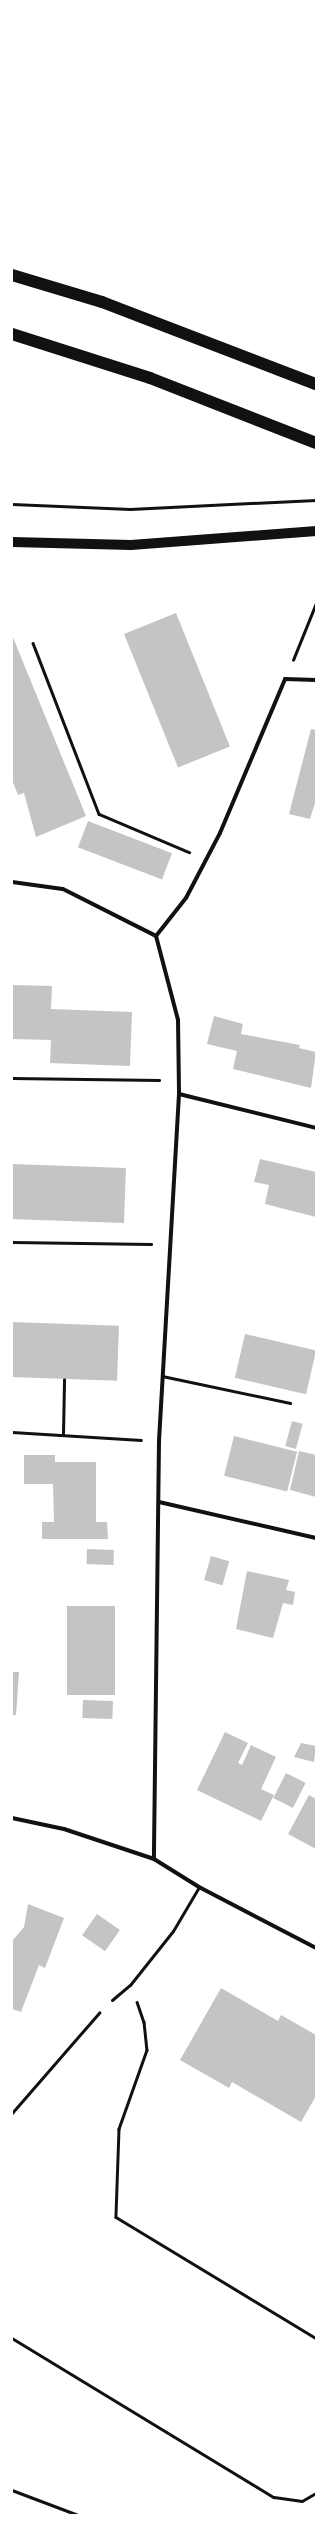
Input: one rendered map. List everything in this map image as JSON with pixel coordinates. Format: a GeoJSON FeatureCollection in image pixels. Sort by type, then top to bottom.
{"type":"FeatureCollection","features":[{"type":"Feature","properties":{"kind":"highway"},"geometry":{"type":"LineString","coordinates":[[12,276],[102,302],[316,384]]}},
{"type":"Feature","properties":{"kind":"highway"},"geometry":{"type":"LineString","coordinates":[[12,334],[150,378],[243,412],[316,443]]}},
{"type":"Feature","properties":{"kind":"main road"},"geometry":{"type":"LineString","coordinates":[[12,542],[131,545],[316,531]]}},
{"type":"Feature","properties":{"kind":"street"},"geometry":{"type":"LineString","coordinates":[[156,936],[186,898],[220,833],[285,679],[316,680]]}},
{"type":"Feature","properties":{"kind":"street"},"geometry":{"type":"LineString","coordinates":[[12,882],[63,889],[156,936],[178,1020],[179,1094],[168,1244],[159,1441],[154,1859]]}},
{"type":"Feature","properties":{"kind":"street"},"geometry":{"type":"LineString","coordinates":[[179,1094],[316,1128]]}},
{"type":"Feature","properties":{"kind":"street"},"geometry":{"type":"LineString","coordinates":[[159,1502],[316,1538]]}},
{"type":"Feature","properties":{"kind":"street"},"geometry":{"type":"LineString","coordinates":[[12,1818],[64,1829],[154,1859],[199,1887],[316,1948]]}},
{"type":"Feature","properties":{"kind":"lane"},"geometry":{"type":"LineString","coordinates":[[162,1376],[290,1403]]}},
{"type":"Feature","properties":{"kind":"lane"},"geometry":{"type":"LineString","coordinates":[[112,2000],[130,1985],[174,1931],[199,1887]]}},
{"type":"Feature","properties":{"kind":"path"},"geometry":{"type":"LineString","coordinates":[[12,504],[130,509],[316,500]]}},
{"type":"Feature","properties":{"kind":"path"},"geometry":{"type":"LineString","coordinates":[[285,679],[316,603]]}},
{"type":"Feature","properties":{"kind":"path"},"geometry":{"type":"LineString","coordinates":[[32,643],[99,814],[206,859]]}},
{"type":"Feature","properties":{"kind":"path"},"geometry":{"type":"LineString","coordinates":[[12,1078],[179,1081]]}},
{"type":"Feature","properties":{"kind":"path"},"geometry":{"type":"LineString","coordinates":[[12,1242],[168,1244]]}},
{"type":"Feature","properties":{"kind":"path"},"geometry":{"type":"LineString","coordinates":[[64,1380],[64,1434]]}},
{"type":"Feature","properties":{"kind":"path"},"geometry":{"type":"LineString","coordinates":[[12,1432],[159,1441]]}},
{"type":"Feature","properties":{"kind":"path"},"geometry":{"type":"LineString","coordinates":[[130,1985],[144,2022],[147,2050],[119,2129],[116,2217],[316,2338]]}},
{"type":"Feature","properties":{"kind":"path"},"geometry":{"type":"LineString","coordinates":[[12,2113],[112,2000]]}},
{"type":"Feature","properties":{"kind":"path"},"geometry":{"type":"LineString","coordinates":[[12,2338],[274,2496],[302,2501],[316,2493]]}},
{"type":"Feature","properties":{"kind":"path"},"geometry":{"type":"LineString","coordinates":[[12,2490],[78,2515]]}},
{"type":"Feature","properties":{"kind":"building"},"geometry":{"type":"Polygon","coordinates":[[[176,613],[230,747],[178,767],[124,634],[176,613]]]}},
{"type":"Feature","properties":{"kind":"building"},"geometry":{"type":"Polygon","coordinates":[[[12,635],[86,816],[36,837],[24,793],[18,795],[12,780],[12,635]]]}},
{"type":"Feature","properties":{"kind":"building"},"geometry":{"type":"Polygon","coordinates":[[[311,729],[316,730],[316,800],[310,819],[289,814],[311,729]]]}},
{"type":"Feature","properties":{"kind":"building"},"geometry":{"type":"Polygon","coordinates":[[[88,821],[172,853],[162,879],[78,847],[88,821]]]}},
{"type":"Feature","properties":{"kind":"building"},"geometry":{"type":"Polygon","coordinates":[[[12,985],[52,986],[51,1009],[132,1012],[130,1066],[50,1063],[51,1040],[12,1039],[12,985]]]}},
{"type":"Feature","properties":{"kind":"building"},"geometry":{"type":"Polygon","coordinates":[[[214,1016],[243,1024],[241,1034],[300,1045],[299,1048],[316,1052],[311,1088],[233,1069],[237,1051],[207,1044],[214,1016]]]}},
{"type":"Feature","properties":{"kind":"building"},"geometry":{"type":"Polygon","coordinates":[[[260,1159],[316,1172],[316,1217],[265,1204],[269,1185],[254,1182],[260,1159]]]}},
{"type":"Feature","properties":{"kind":"building"},"geometry":{"type":"Polygon","coordinates":[[[12,1164],[126,1168],[124,1223],[12,1219],[12,1164]]]}},
{"type":"Feature","properties":{"kind":"building"},"geometry":{"type":"Polygon","coordinates":[[[12,1322],[119,1326],[117,1381],[12,1377],[12,1322]]]}},
{"type":"Feature","properties":{"kind":"building"},"geometry":{"type":"Polygon","coordinates":[[[245,1334],[316,1350],[306,1394],[235,1378],[245,1334]]]}},
{"type":"Feature","properties":{"kind":"building"},"geometry":{"type":"Polygon","coordinates":[[[292,1421],[303,1424],[296,1449],[285,1446],[292,1421]]]}},
{"type":"Feature","properties":{"kind":"building"},"geometry":{"type":"Polygon","coordinates":[[[234,1436],[297,1452],[287,1492],[224,1476],[234,1436]]]}},
{"type":"Feature","properties":{"kind":"building"},"geometry":{"type":"Polygon","coordinates":[[[299,1451],[316,1455],[316,1497],[290,1490],[299,1451]]]}},
{"type":"Feature","properties":{"kind":"building"},"geometry":{"type":"Polygon","coordinates":[[[24,1455],[55,1455],[55,1462],[96,1462],[96,1522],[107,1522],[108,1539],[42,1539],[42,1522],[54,1522],[53,1484],[24,1484],[24,1455]]]}},
{"type":"Feature","properties":{"kind":"building"},"geometry":{"type":"Polygon","coordinates":[[[87,1549],[114,1550],[113,1565],[86,1564],[87,1549]]]}},
{"type":"Feature","properties":{"kind":"building"},"geometry":{"type":"Polygon","coordinates":[[[211,1556],[229,1561],[222,1585],[204,1580],[211,1556]]]}},
{"type":"Feature","properties":{"kind":"building"},"geometry":{"type":"Polygon","coordinates":[[[247,1571],[289,1580],[286,1590],[295,1592],[293,1605],[283,1603],[273,1638],[236,1629],[247,1571]]]}},
{"type":"Feature","properties":{"kind":"building"},"geometry":{"type":"Polygon","coordinates":[[[67,1606],[115,1606],[115,1695],[67,1695],[67,1606]]]}},
{"type":"Feature","properties":{"kind":"building"},"geometry":{"type":"Polygon","coordinates":[[[12,1672],[19,1672],[16,1715],[12,1715],[12,1672]]]}},
{"type":"Feature","properties":{"kind":"building"},"geometry":{"type":"Polygon","coordinates":[[[83,1700],[113,1701],[112,1719],[82,1718],[83,1700]]]}},
{"type":"Feature","properties":{"kind":"building"},"geometry":{"type":"Polygon","coordinates":[[[225,1732],[248,1743],[238,1763],[242,1765],[251,1745],[276,1757],[261,1789],[274,1795],[261,1821],[197,1790],[225,1732]]]}},
{"type":"Feature","properties":{"kind":"building"},"geometry":{"type":"Polygon","coordinates":[[[301,1743],[316,1746],[314,1762],[294,1757],[301,1743]]]}},
{"type":"Feature","properties":{"kind":"building"},"geometry":{"type":"Polygon","coordinates":[[[286,1773],[306,1783],[293,1808],[273,1798],[286,1773]]]}},
{"type":"Feature","properties":{"kind":"building"},"geometry":{"type":"Polygon","coordinates":[[[309,1795],[316,1799],[316,1849],[288,1834],[309,1795]]]}},
{"type":"Feature","properties":{"kind":"building"},"geometry":{"type":"Polygon","coordinates":[[[28,1904],[64,1918],[45,1968],[39,1965],[21,2012],[12,2009],[12,1941],[24,1927],[28,1904]]]}},
{"type":"Feature","properties":{"kind":"building"},"geometry":{"type":"Polygon","coordinates":[[[97,1914],[120,1930],[105,1951],[82,1935],[97,1914]]]}},
{"type":"Feature","properties":{"kind":"building"},"geometry":{"type":"Polygon","coordinates":[[[221,1988],[278,2021],[281,2015],[316,2035],[316,2096],[301,2122],[232,2082],[229,2088],[180,2060],[221,1988]]]}}]}
